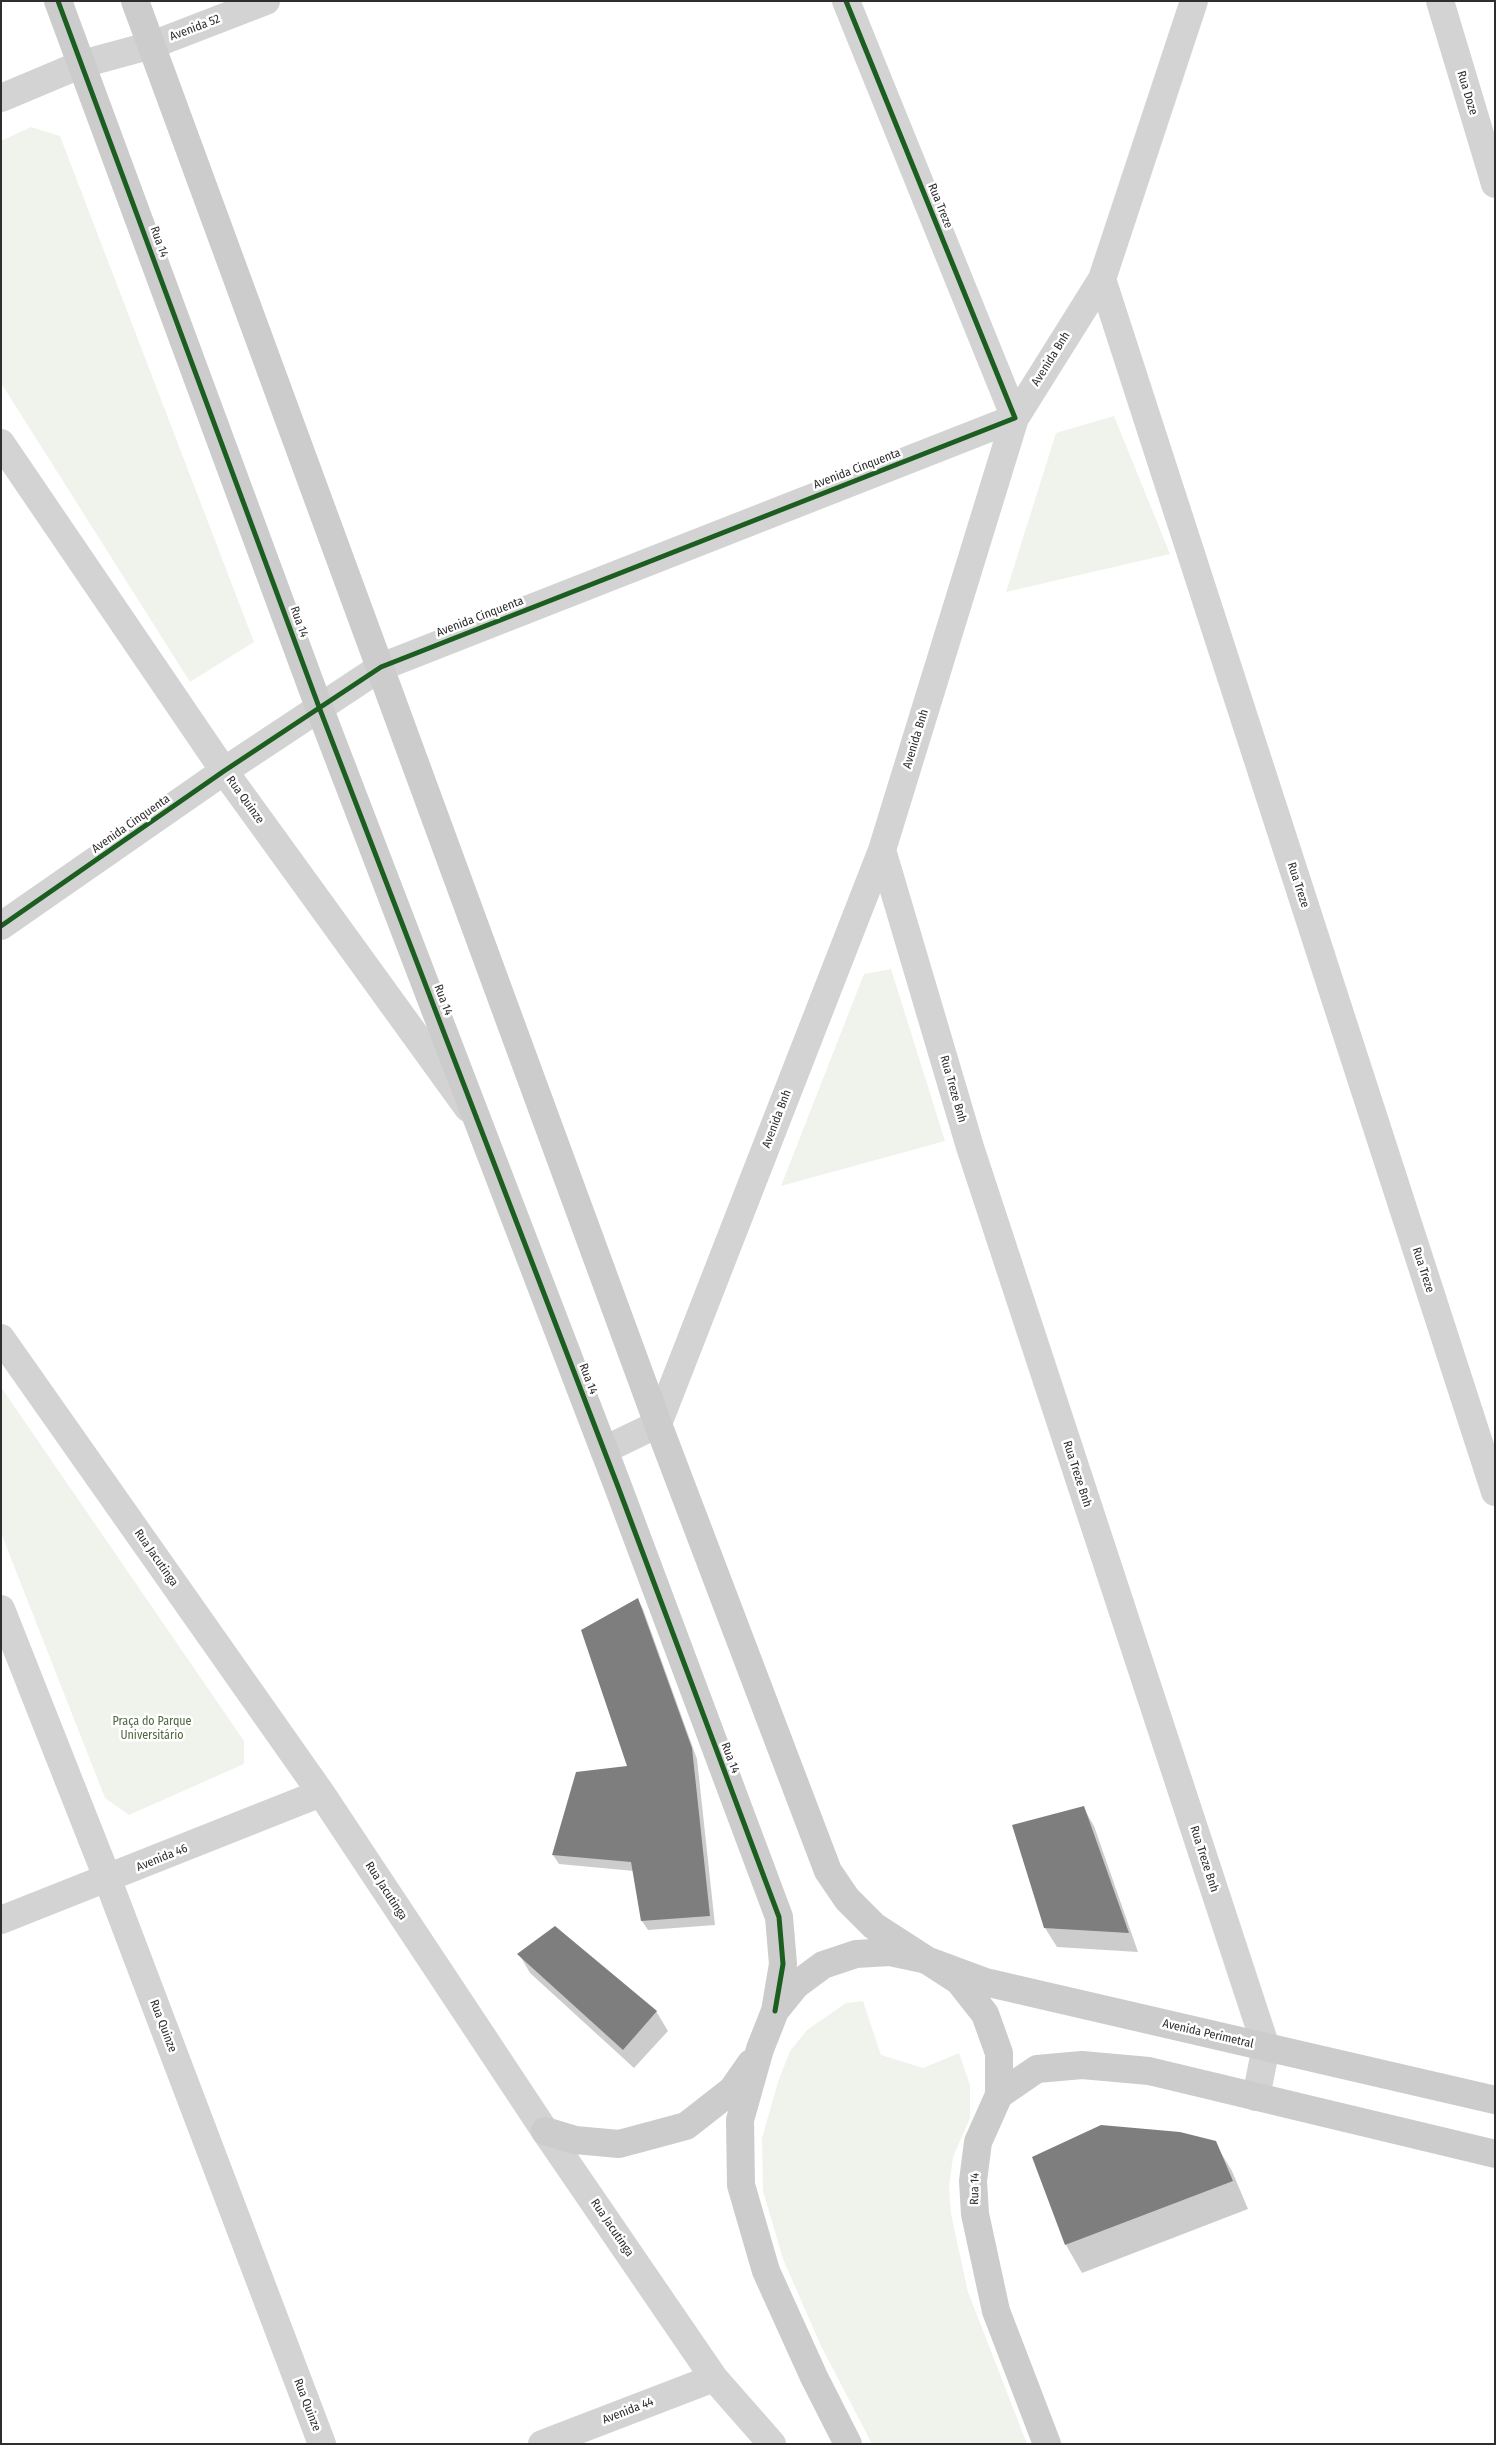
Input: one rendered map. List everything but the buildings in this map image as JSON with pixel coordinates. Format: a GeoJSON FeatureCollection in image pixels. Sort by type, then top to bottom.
{"type":"FeatureCollection","features":[{"type":"Feature","properties":{"kind":"street","name":"Rua 14"},"geometry":{"type":"LineString","coordinates":[[58,1],[319,707],[481,1126],[779,1917],[783,1964],[775,2011],[760,2049],[740,2120],[741,2185],[766,2271],[814,2378],[848,2444]]}},
{"type":"Feature","properties":{"kind":"street","name":"Rua 14"},"geometry":{"type":"LineString","coordinates":[[135,1],[658,1424],[828,1871],[847,1900],[874,1926],[959,1981],[985,2014],[999,2053],[999,2095],[978,2142],[973,2181],[975,2214],[996,2311],[1047,2444]]}},
{"type":"Feature","properties":{"kind":"street","name":"Avenida 52"},"geometry":{"type":"LineString","coordinates":[[1,98],[82,64],[152,45],[266,1]]}},
{"type":"Feature","properties":{"kind":"street","name":"Rua Treze"},"geometry":{"type":"LineString","coordinates":[[846,1],[1015,418]]}},
{"type":"Feature","properties":{"kind":"street","name":"Avenida Bnh"},"geometry":{"type":"LineString","coordinates":[[658,1424],[882,850],[1015,418],[1102,278],[1194,1]]}},
{"type":"Feature","properties":{"kind":"street","name":"Rua Doze"},"geometry":{"type":"LineString","coordinates":[[1440,1],[1495,184]]}},
{"type":"Feature","properties":{"kind":"street","name":"Rua Treze"},"geometry":{"type":"LineString","coordinates":[[1102,278],[1495,1492]]}},
{"type":"Feature","properties":{"kind":"street","name":"Avenida Cinquenta"},"geometry":{"type":"LineString","coordinates":[[1,926],[224,771],[381,667],[1015,418]]}},
{"type":"Feature","properties":{"kind":"street","name":"Rua Quinze"},"geometry":{"type":"LineString","coordinates":[[1,443],[224,771],[481,1126]]}},
{"type":"Feature","properties":{"kind":"street","name":"Rua Treze Bnh"},"geometry":{"type":"LineString","coordinates":[[882,850],[970,1147],[1266,2047],[1256,2097]]}},
{"type":"Feature","properties":{"kind":"street","name":"Rua Jacutinga"},"geometry":{"type":"LineString","coordinates":[[1,1338],[321,1793],[545,2131],[714,2378],[772,2444]]}},
{"type":"Feature","properties":{"kind":"street"},"geometry":{"type":"LineString","coordinates":[[604,1450],[658,1424]]}},
{"type":"Feature","properties":{"kind":"street","name":"Rua Quinze"},"geometry":{"type":"LineString","coordinates":[[1,1609],[107,1880],[322,2444]]}},
{"type":"Feature","properties":{"kind":"street","name":"Avenida 46"},"geometry":{"type":"LineString","coordinates":[[1,1920],[107,1880],[321,1793]]}},
{"type":"Feature","properties":{"kind":"street","name":"Rua 14"},"geometry":{"type":"LineString","coordinates":[[775,2011],[796,1985],[824,1965],[856,1954],[890,1952],[923,1959]]}},
{"type":"Feature","properties":{"kind":"street","name":"Avenida Perimetral"},"geometry":{"type":"LineString","coordinates":[[923,1959],[985,1982],[1495,2100]]}},
{"type":"Feature","properties":{"kind":"street"},"geometry":{"type":"LineString","coordinates":[[545,2131],[575,2140],[620,2144],[686,2126],[732,2090],[760,2049]]}},
{"type":"Feature","properties":{"kind":"street"},"geometry":{"type":"LineString","coordinates":[[999,2095],[1037,2069],[1082,2065],[1149,2071],[1495,2154]]}},
{"type":"Feature","properties":{"kind":"street","name":"Avenida 44"},"geometry":{"type":"LineString","coordinates":[[542,2444],[714,2378]]}},
{"type":"Feature","properties":{"kind":"green space"},"geometry":{"type":"Polygon","coordinates":[[[31,127],[60,136],[254,642],[190,682],[1,383],[1,141],[31,127]]]}},
{"type":"Feature","properties":{"kind":"green space"},"geometry":{"type":"Polygon","coordinates":[[[1114,416],[1170,554],[1006,592],[1056,433],[1114,416]]]}},
{"type":"Feature","properties":{"kind":"green space"},"geometry":{"type":"Polygon","coordinates":[[[891,969],[945,1141],[781,1186],[864,974],[891,969]]]}},
{"type":"Feature","properties":{"kind":"green space","name":"Praça do Parque Universitário"},"geometry":{"type":"Polygon","coordinates":[[[1,1387],[244,1741],[244,1764],[129,1815],[105,1798],[1,1533],[1,1387]]]}},
{"type":"Feature","properties":{"kind":"green space"},"geometry":{"type":"Polygon","coordinates":[[[863,2001],[881,2055],[923,2068],[959,2053],[970,2085],[970,2118],[953,2157],[949,2187],[951,2214],[968,2292],[1027,2444],[872,2444],[821,2346],[783,2259],[763,2191],[762,2138],[778,2082],[790,2051],[807,2030],[846,2003],[863,2001]]]}},
{"type":"Feature","properties":{"kind":"cycle path"},"geometry":{"type":"LineString","coordinates":[[58,1],[319,707],[617,1484],[779,1917],[783,1964],[775,2011]]}},
{"type":"Feature","properties":{"kind":"cycle path"},"geometry":{"type":"LineString","coordinates":[[1,926],[224,771],[381,667],[1015,418],[846,1]]}}]}
